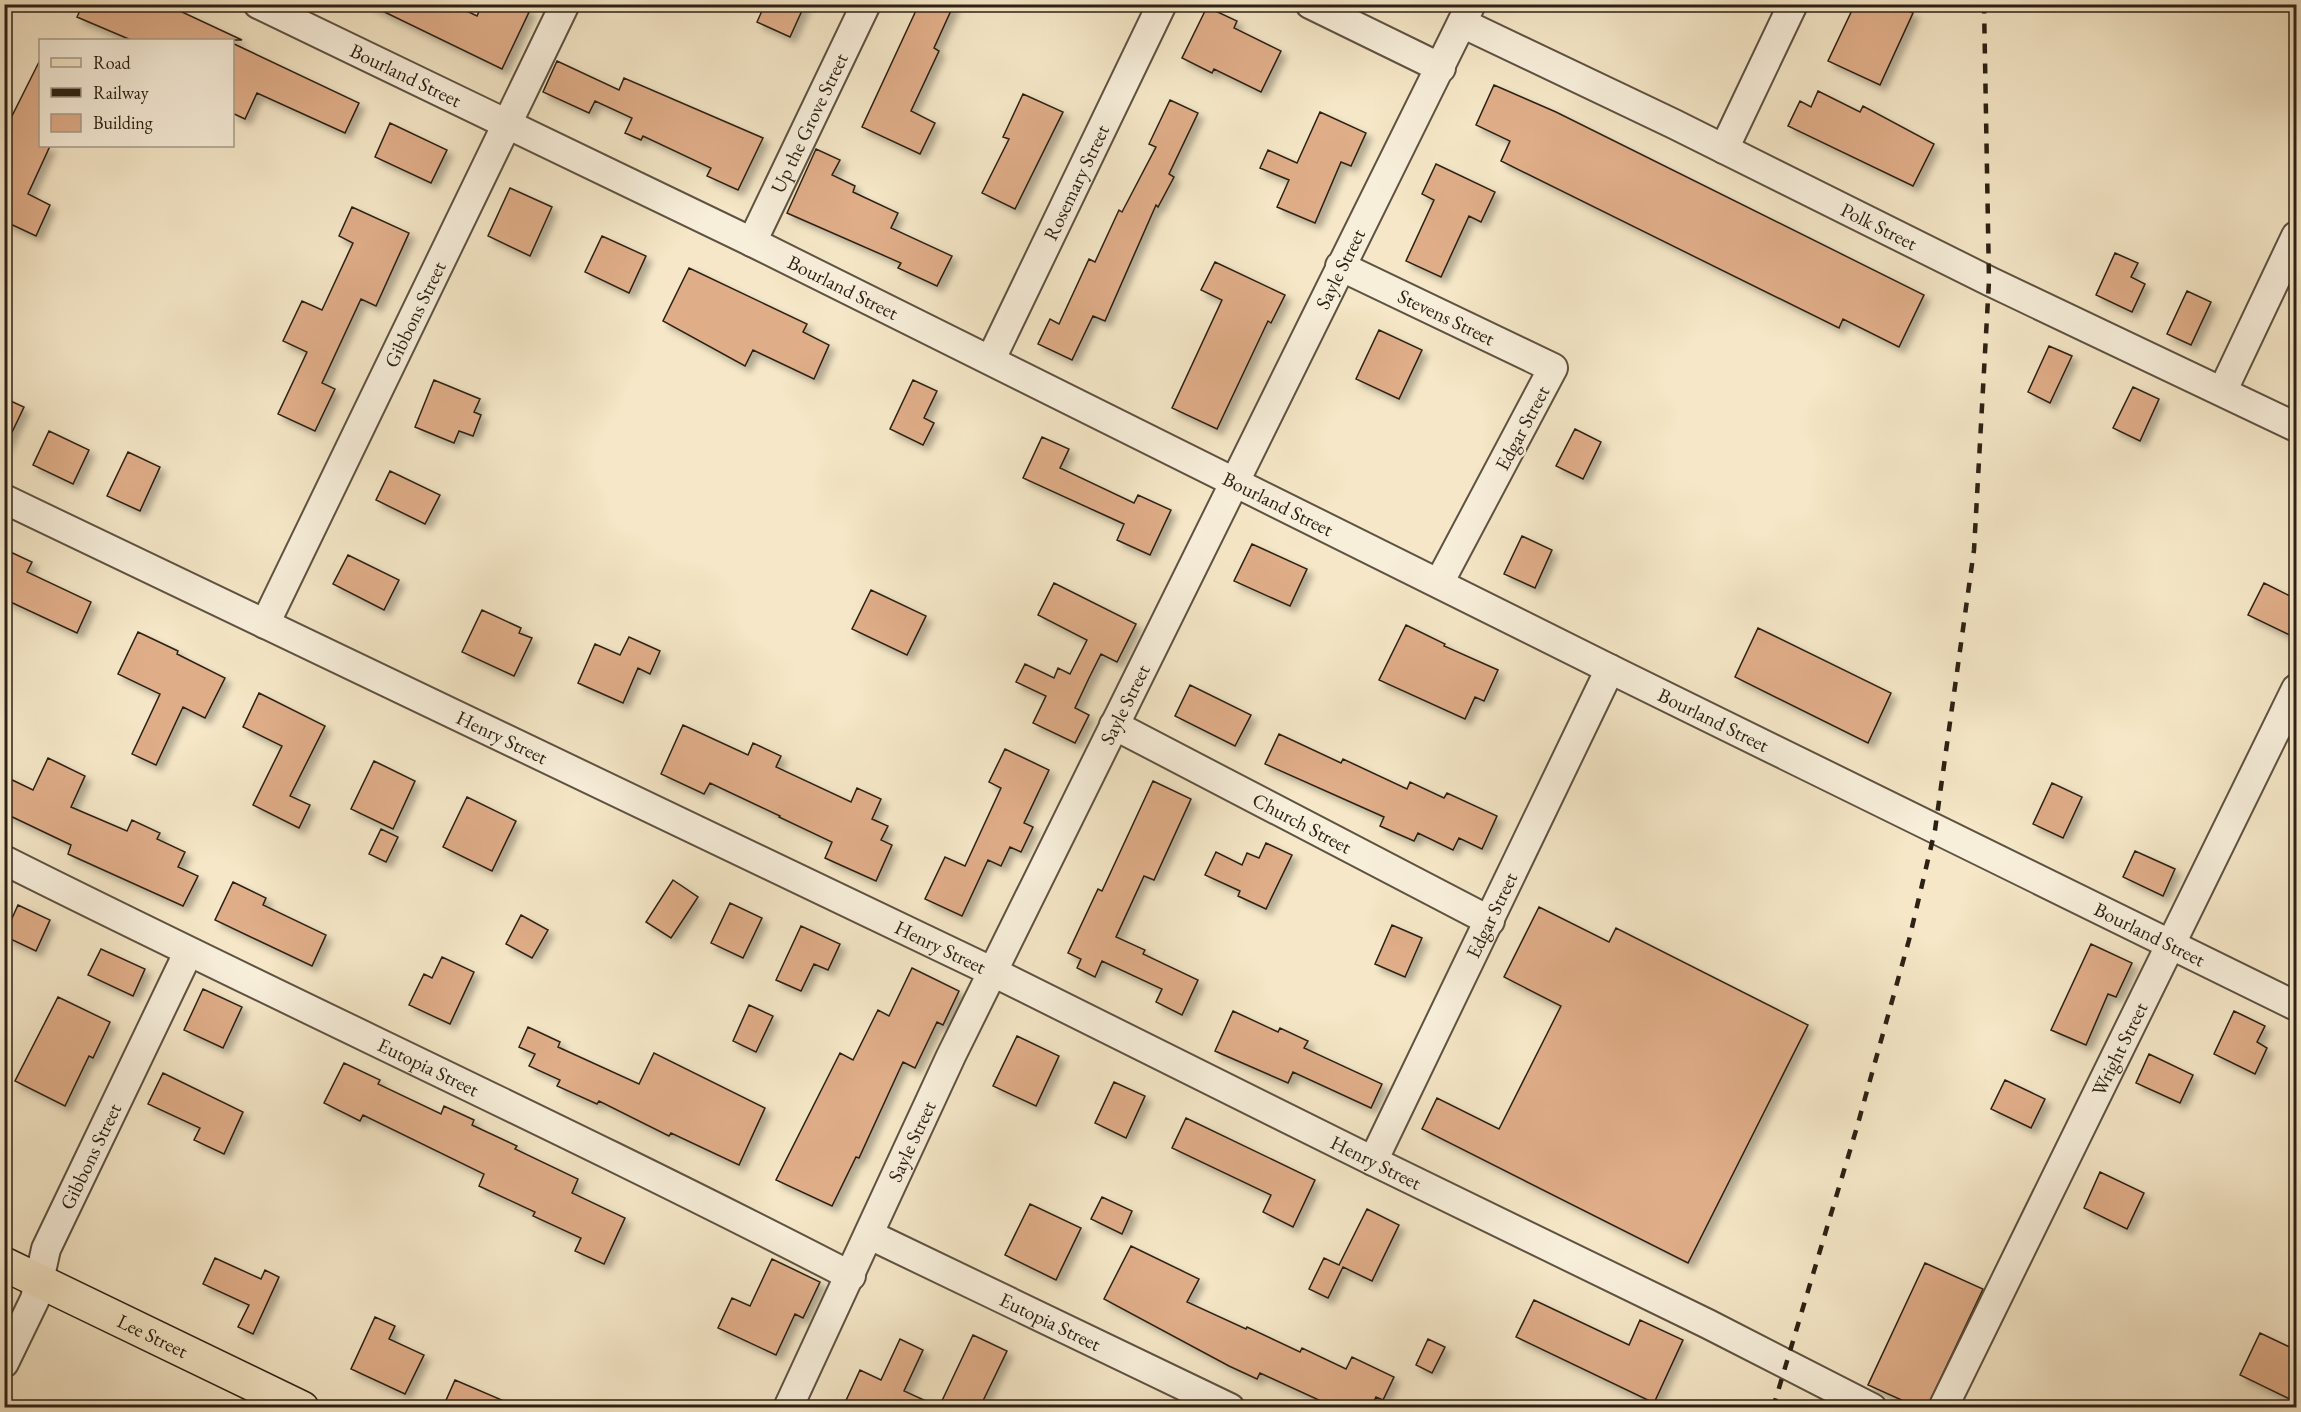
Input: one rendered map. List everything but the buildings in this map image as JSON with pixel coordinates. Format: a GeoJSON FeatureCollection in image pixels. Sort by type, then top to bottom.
{"type":"FeatureCollection","features":[{"type":"Feature","properties":{"kind":"main road","name":"Lee Street"},"geometry":{"type":"LineString","coordinates":[[4,1264],[302,1407]]}},
{"type":"Feature","properties":{"kind":"street","name":"Bourland Street"},"geometry":{"type":"LineString","coordinates":[[258,4],[752,242],[1610,669],[2296,1006]]}},
{"type":"Feature","properties":{"kind":"street","name":"Gibbons Street"},"geometry":{"type":"LineString","coordinates":[[265,624],[564,4]]}},
{"type":"Feature","properties":{"kind":"street","name":"Up the Grove Street"},"geometry":{"type":"LineString","coordinates":[[752,242],[866,4]]}},
{"type":"Feature","properties":{"kind":"street","name":"Rosemary Street"},"geometry":{"type":"LineString","coordinates":[[991,360],[1162,4]]}},
{"type":"Feature","properties":{"kind":"street"},"geometry":{"type":"LineString","coordinates":[[1310,4],[1441,68]]}},
{"type":"Feature","properties":{"kind":"street"},"geometry":{"type":"LineString","coordinates":[[1724,149],[1793,4]]}},
{"type":"Feature","properties":{"kind":"street","name":"Sayle Street"},"geometry":{"type":"LineString","coordinates":[[788,1407],[851,1276],[951,1056],[1340,266],[1467,14]]}},
{"type":"Feature","properties":{"kind":"street","name":"Polk Street"},"geometry":{"type":"LineString","coordinates":[[1467,14],[1724,149],[1989,281],[2223,390],[2296,427]]}},
{"type":"Feature","properties":{"kind":"street"},"geometry":{"type":"LineString","coordinates":[[2223,390],[2296,236]]}},
{"type":"Feature","properties":{"kind":"street","name":"Stevens Street"},"geometry":{"type":"LineString","coordinates":[[1340,266],[1553,368]]}},
{"type":"Feature","properties":{"kind":"street","name":"Edgar Street"},"geometry":{"type":"LineString","coordinates":[[1439,584],[1553,368]]}},
{"type":"Feature","properties":{"kind":"street","name":"Henry Street"},"geometry":{"type":"LineString","coordinates":[[4,499],[993,972],[1872,1407]]}},
{"type":"Feature","properties":{"kind":"street","name":"Edgar Street"},"geometry":{"type":"LineString","coordinates":[[1373,1161],[1610,669]]}},
{"type":"Feature","properties":{"kind":"street","name":"Wright Street"},"geometry":{"type":"LineString","coordinates":[[1943,1407],[2296,689]]}},
{"type":"Feature","properties":{"kind":"street","name":"Church Street"},"geometry":{"type":"LineString","coordinates":[[1114,725],[1490,921]]}},
{"type":"Feature","properties":{"kind":"street","name":"Eutopia Street"},"geometry":{"type":"LineString","coordinates":[[4,860],[188,952],[726,1211],[851,1276]]}},
{"type":"Feature","properties":{"kind":"street","name":"Gibbons Street"},"geometry":{"type":"LineString","coordinates":[[4,1363],[35,1299],[37,1279],[46,1249],[188,952]]}},
{"type":"Feature","properties":{"kind":"street","name":"Eutopia Street"},"geometry":{"type":"LineString","coordinates":[[870,1235],[1230,1407]]}},
{"type":"Feature","properties":{"kind":"railway"},"geometry":{"type":"LineString","coordinates":[[1773,1408],[1857,1127],[1909,940],[1935,830],[1974,550],[1989,281],[1984,4]]}}]}
